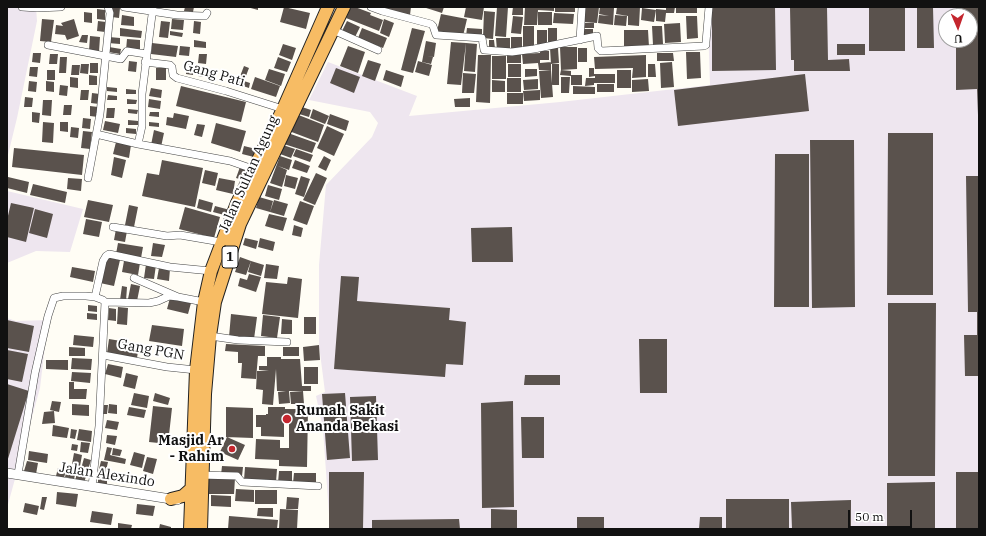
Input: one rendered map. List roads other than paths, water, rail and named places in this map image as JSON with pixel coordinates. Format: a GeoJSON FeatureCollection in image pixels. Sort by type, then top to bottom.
{"type":"FeatureCollection","features":[{"type":"Feature","properties":{"kind":"highway","name":"Jalan Sultan Agung"},"geometry":{"type":"LineString","coordinates":[[190,529],[195,505],[196,370],[204,302],[211,271],[237,203],[283,109],[328,7]]}},
{"type":"Feature","properties":{"kind":"highway","name":"Jalan Sultan Agung"},"geometry":{"type":"LineString","coordinates":[[195,479],[215,302],[240,224],[344,7]]}},
{"type":"Feature","properties":{"kind":"highway"},"geometry":{"type":"LineString","coordinates":[[171,499],[182,496],[195,479]]}},
{"type":"Feature","properties":{"kind":"highway"},"geometry":{"type":"LineString","coordinates":[[171,499],[195,505]]}},
{"type":"Feature","properties":{"kind":"highway","name":"Jalan Sultan Agung"},"geometry":{"type":"LineString","coordinates":[[195,505],[201,529]]}},
{"type":"Feature","properties":{"kind":"street"},"geometry":{"type":"LineString","coordinates":[[23,7],[61,7]]}},
{"type":"Feature","properties":{"kind":"street"},"geometry":{"type":"LineString","coordinates":[[88,178],[100,114],[110,13],[108,7]]}},
{"type":"Feature","properties":{"kind":"street"},"geometry":{"type":"LineString","coordinates":[[124,7],[203,16],[207,13]]}},
{"type":"Feature","properties":{"kind":"street"},"geometry":{"type":"LineString","coordinates":[[371,7],[431,24],[436,35],[482,38],[484,50],[512,52],[597,36],[598,48],[600,51],[704,46],[706,45],[709,7]]}},
{"type":"Feature","properties":{"kind":"street"},"geometry":{"type":"LineString","coordinates":[[580,40],[582,7]]}},
{"type":"Feature","properties":{"kind":"street"},"geometry":{"type":"LineString","coordinates":[[138,144],[142,126],[141,100],[152,9]]}},
{"type":"Feature","properties":{"kind":"street"},"geometry":{"type":"LineString","coordinates":[[332,30],[378,50]]}},
{"type":"Feature","properties":{"kind":"street"},"geometry":{"type":"LineString","coordinates":[[48,45],[122,59],[128,51],[146,54]]}},
{"type":"Feature","properties":{"kind":"street","name":"Gang Pati"},"geometry":{"type":"LineString","coordinates":[[145,62],[170,65],[173,75],[176,78],[226,91],[283,109]]}},
{"type":"Feature","properties":{"kind":"street"},"geometry":{"type":"LineString","coordinates":[[96,134],[138,144],[218,159],[253,169]]}},
{"type":"Feature","properties":{"kind":"street"},"geometry":{"type":"LineString","coordinates":[[113,227],[167,236],[180,235],[221,242]]}},
{"type":"Feature","properties":{"kind":"street"},"geometry":{"type":"LineString","coordinates":[[95,297],[103,261],[109,254],[170,267],[211,271]]}},
{"type":"Feature","properties":{"kind":"street"},"geometry":{"type":"LineString","coordinates":[[134,278],[178,298]]}},
{"type":"Feature","properties":{"kind":"street"},"geometry":{"type":"LineString","coordinates":[[18,474],[35,373],[53,299],[63,296],[86,296],[95,297],[103,300],[104,302],[149,303],[169,296],[204,302]]}},
{"type":"Feature","properties":{"kind":"street"},"geometry":{"type":"LineString","coordinates":[[92,486],[99,426],[104,302]]}},
{"type":"Feature","properties":{"kind":"street"},"geometry":{"type":"LineString","coordinates":[[210,336],[238,340],[287,342]]}},
{"type":"Feature","properties":{"kind":"street","name":"Gang PGN"},"geometry":{"type":"LineString","coordinates":[[103,355],[167,367],[196,370]]}},
{"type":"Feature","properties":{"kind":"street","name":"Jalan Alexindo"},"geometry":{"type":"LineString","coordinates":[[7,473],[171,499]]}},
{"type":"Feature","properties":{"kind":"street"},"geometry":{"type":"LineString","coordinates":[[195,479],[237,476],[242,482],[318,486]]}},
{"type":"Feature","properties":{"kind":"place","name":"Rumah Sakit Ananda Bekasi"},"geometry":{"type":"Point","coordinates":[287,419]}},
{"type":"Feature","properties":{"kind":"place","name":"Masjid Ar - Rahim"},"geometry":{"type":"Point","coordinates":[232,449]}}]}
